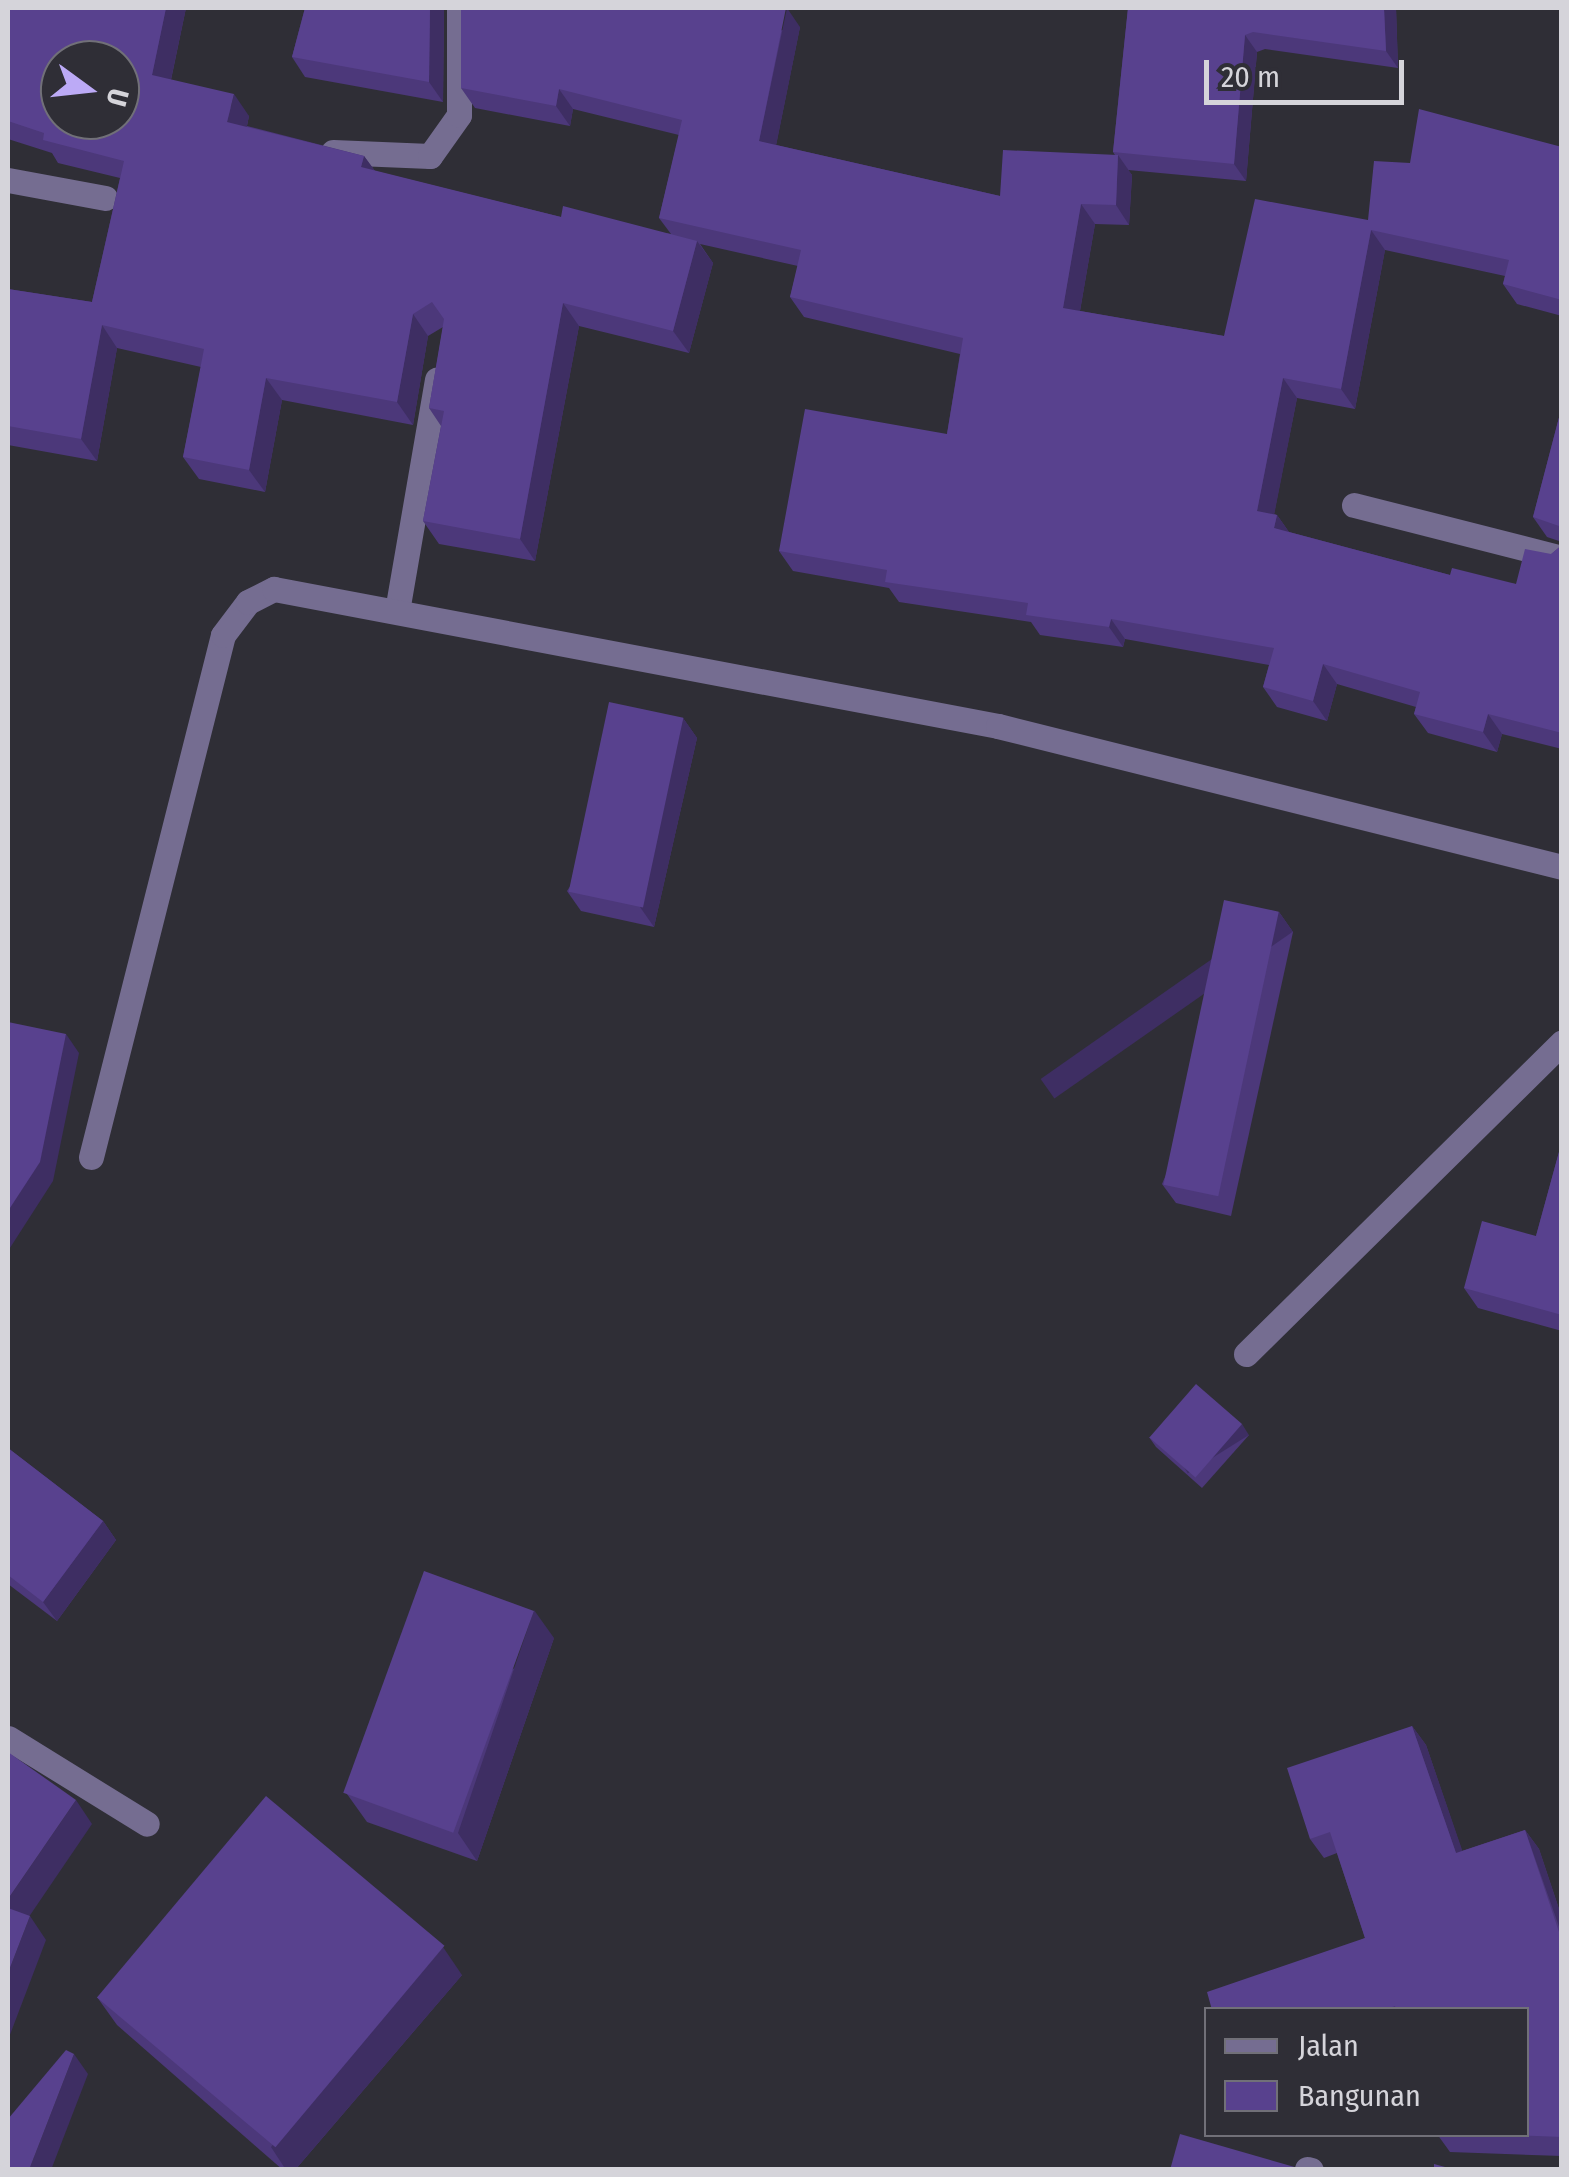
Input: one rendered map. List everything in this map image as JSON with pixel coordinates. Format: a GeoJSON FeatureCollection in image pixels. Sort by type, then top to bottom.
{"type":"FeatureCollection","features":[{"type":"Feature","properties":{"kind":"street"},"geometry":{"type":"LineString","coordinates":[[318,150],[430,156],[459,115],[459,8]]}},
{"type":"Feature","properties":{"kind":"street"},"geometry":{"type":"LineString","coordinates":[[8,180],[105,198]]}},
{"type":"Feature","properties":{"kind":"street"},"geometry":{"type":"LineString","coordinates":[[397,611],[441,360]]}},
{"type":"Feature","properties":{"kind":"street"},"geometry":{"type":"LineString","coordinates":[[1354,505],[1562,558]]}},
{"type":"Feature","properties":{"kind":"street"},"geometry":{"type":"LineString","coordinates":[[91,1158],[223,635],[248,602],[274,589],[998,726],[1562,868]]}},
{"type":"Feature","properties":{"kind":"street"},"geometry":{"type":"LineString","coordinates":[[1246,1354],[1562,1042]]}},
{"type":"Feature","properties":{"kind":"street"},"geometry":{"type":"LineString","coordinates":[[8,1738],[147,1824]]}},
{"type":"Feature","properties":{"kind":"building"},"geometry":{"type":"Polygon","coordinates":[[[8,8],[166,8],[152,75],[234,94],[227,122],[364,156],[361,167],[561,217],[563,206],[697,241],[673,331],[563,303],[520,539],[423,521],[444,411],[429,408],[444,319],[432,302],[413,314],[397,402],[266,378],[249,470],[183,457],[204,349],[102,325],[81,439],[8,426],[8,289],[92,302],[124,161],[43,140],[140,140],[140,40],[40,40],[40,132],[8,121],[8,8]]]}},
{"type":"Feature","properties":{"kind":"building"},"geometry":{"type":"Polygon","coordinates":[[[305,8],[430,8],[429,82],[292,57],[305,8]]]}},
{"type":"Feature","properties":{"kind":"building"},"geometry":{"type":"Polygon","coordinates":[[[461,8],[786,8],[759,141],[1000,196],[1003,150],[1118,155],[1116,205],[1081,204],[1063,308],[1224,336],[1255,199],[1368,220],[1374,161],[1410,163],[1419,109],[1562,147],[1562,300],[1503,284],[1509,260],[1371,230],[1341,389],[1283,378],[1257,511],[1277,515],[1274,528],[1450,575],[1452,568],[1516,584],[1525,549],[1551,554],[1562,545],[1562,733],[1488,714],[1483,732],[1414,714],[1420,692],[1323,664],[1313,701],[1263,687],[1274,648],[1111,619],[1109,627],[1026,615],[1028,603],[885,582],[887,570],[779,551],[805,409],[947,434],[963,338],[790,297],[801,250],[659,218],[682,120],[559,89],[556,106],[461,88],[461,8]]]}},
{"type":"Feature","properties":{"kind":"building"},"geometry":{"type":"Polygon","coordinates":[[[1128,8],[1384,8],[1386,51],[1253,32],[1245,35],[1234,164],[1113,152],[1128,8]]]}},
{"type":"Feature","properties":{"kind":"building"},"geometry":{"type":"Polygon","coordinates":[[[1562,406],[1562,536],[1559,526],[1533,517],[1562,406]]]}},
{"type":"Feature","properties":{"kind":"building"},"geometry":{"type":"Polygon","coordinates":[[[609,702],[683,718],[643,908],[569,892],[609,702]]]}},
{"type":"Feature","properties":{"kind":"building"},"geometry":{"type":"Polygon","coordinates":[[[1224,900],[1279,912],[1218,1196],[1163,1185],[1224,900]]]}},
{"type":"Feature","properties":{"kind":"building"},"geometry":{"type":"Polygon","coordinates":[[[8,1022],[66,1034],[40,1162],[8,1211],[8,1022]]]}},
{"type":"Feature","properties":{"kind":"building"},"geometry":{"type":"Polygon","coordinates":[[[1562,1141],[1562,1315],[1464,1288],[1482,1221],[1536,1236],[1562,1141]]]}},
{"type":"Feature","properties":{"kind":"building"},"geometry":{"type":"Polygon","coordinates":[[[1196,1384],[1242,1424],[1195,1478],[1149,1438],[1196,1384]]]}},
{"type":"Feature","properties":{"kind":"building"},"geometry":{"type":"Polygon","coordinates":[[[8,1448],[103,1521],[43,1602],[8,1575],[8,1448]]]}},
{"type":"Feature","properties":{"kind":"building"},"geometry":{"type":"Polygon","coordinates":[[[424,1571],[534,1611],[453,1833],[343,1793],[424,1571]]]}},
{"type":"Feature","properties":{"kind":"building"},"geometry":{"type":"Polygon","coordinates":[[[1412,1726],[1456,1853],[1525,1830],[1562,1932],[1562,2137],[1529,2136],[1529,2007],[1211,2007],[1207,1992],[1365,1938],[1330,1832],[1310,1839],[1287,1768],[1412,1726]]]}},
{"type":"Feature","properties":{"kind":"building"},"geometry":{"type":"Polygon","coordinates":[[[8,1752],[76,1800],[8,1899],[8,1752]]]}},
{"type":"Feature","properties":{"kind":"building"},"geometry":{"type":"Polygon","coordinates":[[[266,1796],[444,1946],[275,2147],[97,1997],[266,1796]]]}},
{"type":"Feature","properties":{"kind":"building"},"geometry":{"type":"Polygon","coordinates":[[[8,1908],[30,1916],[8,1973],[8,1908]]]}},
{"type":"Feature","properties":{"kind":"building"},"geometry":{"type":"Polygon","coordinates":[[[66,2050],[74,2054],[29,2170],[8,2170],[8,2119],[66,2050]]]}},
{"type":"Feature","properties":{"kind":"building"},"geometry":{"type":"Polygon","coordinates":[[[1180,2134],[1305,2170],[1170,2170],[1180,2134]]]}},
{"type":"Feature","properties":{"kind":"building"},"geometry":{"type":"Polygon","coordinates":[[[1434,2164],[1456,2170],[1434,2170],[1434,2164]]]}}]}
